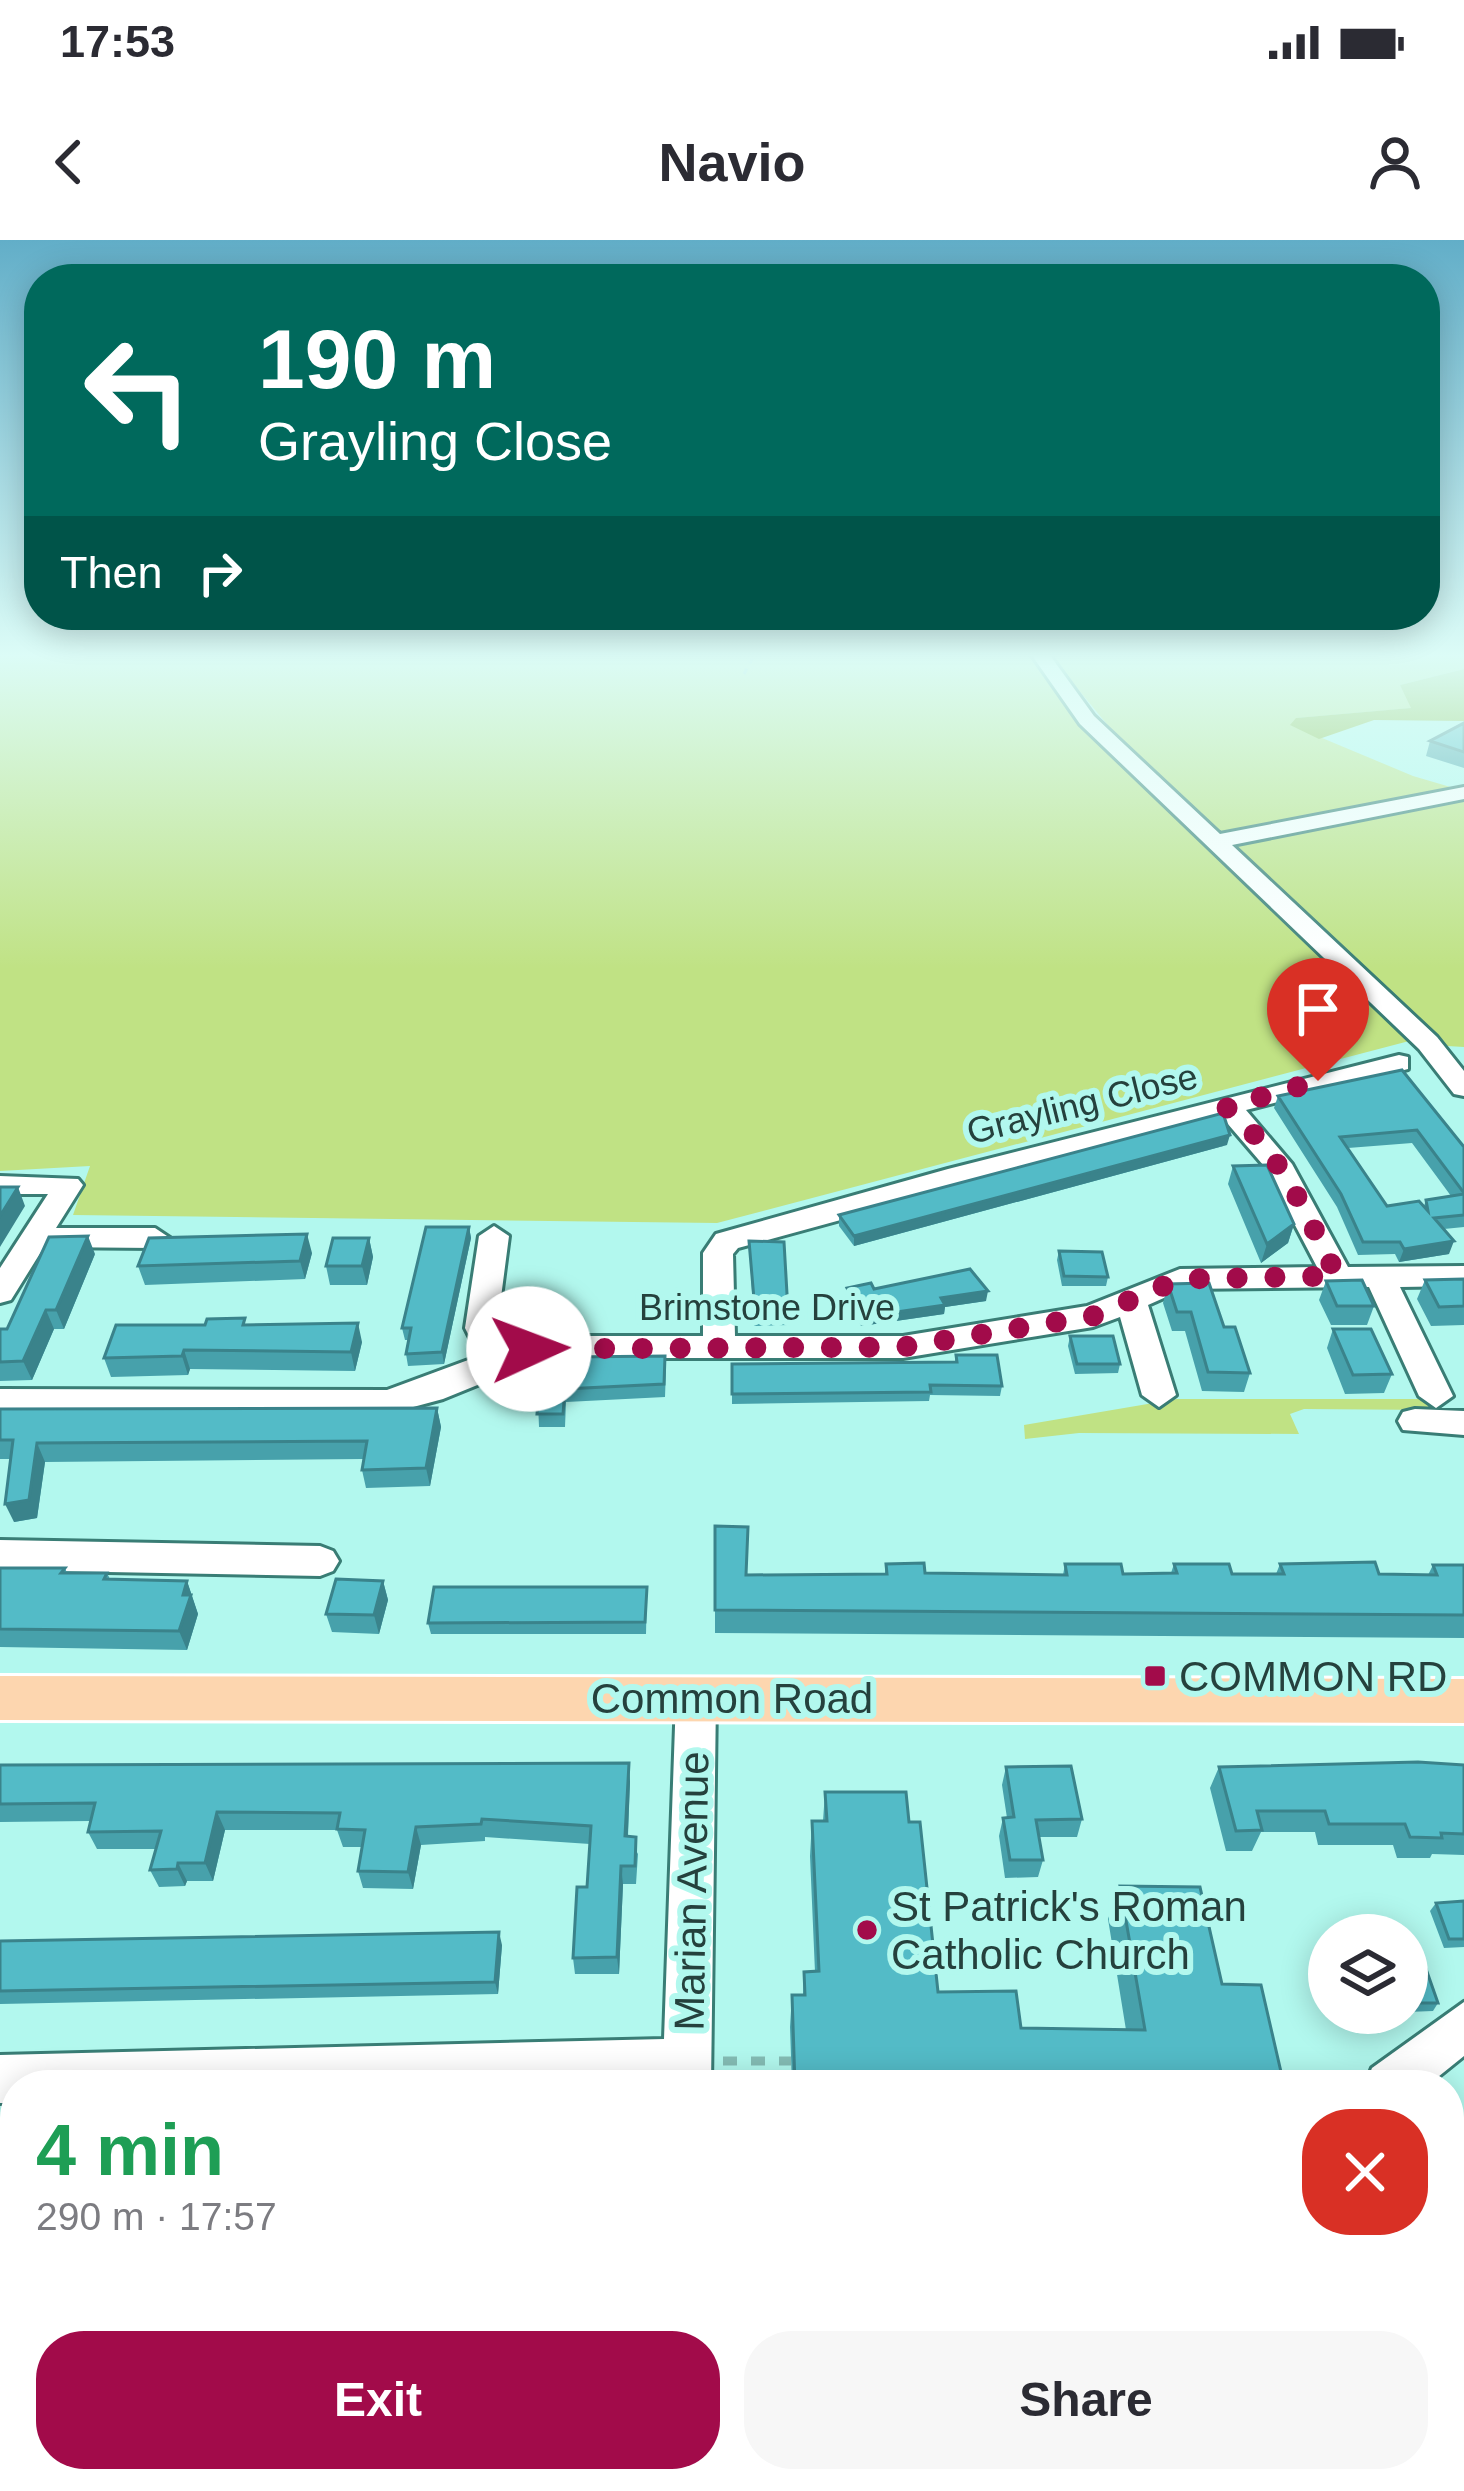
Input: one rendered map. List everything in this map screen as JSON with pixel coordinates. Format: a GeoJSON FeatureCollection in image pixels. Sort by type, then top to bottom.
{"type":"FeatureCollection","features":[{"type":"Feature","properties":{"kind":"main road","name":"Common Road"},"geometry":{"type":"LineString","coordinates":[[0,1698],[1464,1701]]}},
{"type":"Feature","properties":{"kind":"street"},"geometry":{"type":"LineString","coordinates":[[1128,759],[1428,1043],[1464,1088]]}},
{"type":"Feature","properties":{"kind":"street"},"geometry":{"type":"LineString","coordinates":[[1214,842],[1464,794]]}},
{"type":"Feature","properties":{"kind":"street","name":"Grayling Close"},"geometry":{"type":"LineString","coordinates":[[719,1348],[718,1253],[728,1241],[954,1176],[1399,1064]]}},
{"type":"Feature","properties":{"kind":"street","name":"Grayling Close"},"geometry":{"type":"LineString","coordinates":[[1226,1107],[1263,1140],[1293,1182],[1337,1276]]}},
{"type":"Feature","properties":{"kind":"street"},"geometry":{"type":"LineString","coordinates":[[0,1185],[68,1186],[40,1238],[0,1293]]}},
{"type":"Feature","properties":{"kind":"street"},"geometry":{"type":"LineString","coordinates":[[494,1236],[481,1328],[498,1361]]}},
{"type":"Feature","properties":{"kind":"street"},"geometry":{"type":"LineString","coordinates":[[40,1238],[155,1238]]}},
{"type":"Feature","properties":{"kind":"street","name":"Brimstone Drive"},"geometry":{"type":"LineString","coordinates":[[0,1400],[387,1402],[440,1392],[498,1361],[544,1347],[903,1347],[1093,1316],[1130,1297],[1197,1276],[1464,1276]]}},
{"type":"Feature","properties":{"kind":"street"},"geometry":{"type":"LineString","coordinates":[[1380,1278],[1425,1408],[1464,1423]]}},
{"type":"Feature","properties":{"kind":"street"},"geometry":{"type":"LineString","coordinates":[[1130,1297],[1159,1395]]}},
{"type":"Feature","properties":{"kind":"street"},"geometry":{"type":"LineString","coordinates":[[0,1555],[320,1561]]}},
{"type":"Feature","properties":{"kind":"street","name":"Marian Avenue"},"geometry":{"type":"LineString","coordinates":[[695,1698],[699,2069]]}},
{"type":"Feature","properties":{"kind":"street"},"geometry":{"type":"LineString","coordinates":[[1408,2070],[1464,2026]]}},
{"type":"Feature","properties":{"kind":"street"},"geometry":{"type":"LineString","coordinates":[[657,2070],[699,2069]]}},
{"type":"Feature","properties":{"kind":"path"},"geometry":{"type":"LineString","coordinates":[[699,2069],[791,2061]]}},
{"type":"Feature","properties":{"kind":"green space"},"geometry":{"type":"Polygon","coordinates":[[[0,759],[1117,759],[1413,1040],[717,1223],[73,1215],[90,1166],[0,1171],[0,759]]]}},
{"type":"Feature","properties":{"kind":"green space"},"geometry":{"type":"Polygon","coordinates":[[[1141,759],[1372,759],[1464,791],[1218,834],[1141,759]]]}},
{"type":"Feature","properties":{"kind":"green space"},"geometry":{"type":"Polygon","coordinates":[[[1464,797],[1464,1047],[1447,1046],[1231,846],[1464,797]]]}},
{"type":"Feature","properties":{"kind":"green space"},"geometry":{"type":"Polygon","coordinates":[[[1177,1399],[1428,1399],[1435,1410],[1304,1409],[1290,1414],[1299,1434],[1079,1433],[1025,1439],[1024,1425],[1177,1399]]]}},
{"type":"Feature","properties":{"kind":"building"},"geometry":{"type":"Polygon","coordinates":[[[1402,1070],[1464,1147],[1464,1193],[1417,1130],[1340,1137],[1387,1206],[1419,1201],[1428,1211],[1426,1200],[1464,1194],[1464,1215],[1434,1218],[1454,1241],[1404,1249],[1400,1242],[1363,1242],[1341,1194],[1278,1096],[1402,1070]]]}},
{"type":"Feature","properties":{"kind":"building"},"geometry":{"type":"Polygon","coordinates":[[[1223,1113],[1230,1135],[854,1236],[839,1215],[1223,1113]]]}},
{"type":"Feature","properties":{"kind":"building"},"geometry":{"type":"Polygon","coordinates":[[[1267,1165],[1294,1224],[1267,1244],[1233,1166],[1267,1165]]]}},
{"type":"Feature","properties":{"kind":"building"},"geometry":{"type":"Polygon","coordinates":[[[0,1187],[18,1187],[0,1216],[0,1187]]]}},
{"type":"Feature","properties":{"kind":"building"},"geometry":{"type":"Polygon","coordinates":[[[426,1227],[469,1227],[442,1352],[406,1354],[411,1328],[402,1328],[426,1227]]]}},
{"type":"Feature","properties":{"kind":"building"},"geometry":{"type":"Polygon","coordinates":[[[307,1234],[300,1261],[138,1266],[149,1238],[307,1234]]]}},
{"type":"Feature","properties":{"kind":"building"},"geometry":{"type":"Polygon","coordinates":[[[88,1236],[56,1310],[46,1310],[23,1361],[0,1362],[0,1329],[7,1329],[49,1237],[88,1236]]]}},
{"type":"Feature","properties":{"kind":"building"},"geometry":{"type":"Polygon","coordinates":[[[333,1238],[369,1238],[362,1266],[326,1266],[333,1238]]]}},
{"type":"Feature","properties":{"kind":"building"},"geometry":{"type":"Polygon","coordinates":[[[749,1241],[784,1242],[788,1311],[755,1311],[749,1241]]]}},
{"type":"Feature","properties":{"kind":"building"},"geometry":{"type":"Polygon","coordinates":[[[1059,1251],[1102,1252],[1108,1277],[1064,1276],[1059,1251]]]}},
{"type":"Feature","properties":{"kind":"building"},"geometry":{"type":"Polygon","coordinates":[[[970,1269],[988,1291],[941,1298],[945,1305],[862,1317],[847,1288],[871,1283],[874,1289],[970,1269]]]}},
{"type":"Feature","properties":{"kind":"building"},"geometry":{"type":"Polygon","coordinates":[[[1464,1279],[1464,1306],[1439,1307],[1425,1280],[1464,1279]]]}},
{"type":"Feature","properties":{"kind":"building"},"geometry":{"type":"Polygon","coordinates":[[[1362,1280],[1374,1306],[1337,1306],[1326,1281],[1362,1280]]]}},
{"type":"Feature","properties":{"kind":"building"},"geometry":{"type":"Polygon","coordinates":[[[1209,1283],[1224,1327],[1235,1327],[1250,1373],[1208,1372],[1191,1312],[1177,1312],[1168,1284],[1209,1283]]]}},
{"type":"Feature","properties":{"kind":"building"},"geometry":{"type":"Polygon","coordinates":[[[245,1318],[243,1325],[358,1323],[351,1352],[184,1350],[182,1356],[104,1358],[116,1325],[205,1325],[207,1319],[245,1318]]]}},
{"type":"Feature","properties":{"kind":"building"},"geometry":{"type":"Polygon","coordinates":[[[1333,1329],[1371,1329],[1392,1374],[1353,1375],[1333,1329]]]}},
{"type":"Feature","properties":{"kind":"building"},"geometry":{"type":"Polygon","coordinates":[[[1070,1336],[1113,1336],[1120,1364],[1077,1364],[1070,1336]]]}},
{"type":"Feature","properties":{"kind":"building"},"geometry":{"type":"Polygon","coordinates":[[[956,1355],[997,1355],[1002,1386],[930,1385],[931,1392],[732,1394],[732,1364],[957,1362],[956,1355]]]}},
{"type":"Feature","properties":{"kind":"building"},"geometry":{"type":"Polygon","coordinates":[[[665,1356],[664,1384],[565,1389],[563,1414],[537,1414],[539,1390],[499,1390],[502,1366],[571,1361],[571,1357],[665,1356]]]}},
{"type":"Feature","properties":{"kind":"building"},"geometry":{"type":"Polygon","coordinates":[[[437,1408],[426,1468],[362,1470],[367,1441],[37,1443],[29,1500],[5,1504],[13,1440],[0,1440],[0,1409],[437,1408]]]}},
{"type":"Feature","properties":{"kind":"building"},"geometry":{"type":"Polygon","coordinates":[[[715,1526],[748,1527],[746,1575],[887,1574],[886,1564],[924,1563],[925,1573],[1067,1575],[1065,1564],[1121,1564],[1123,1574],[1177,1573],[1174,1564],[1229,1564],[1232,1574],[1284,1574],[1280,1564],[1375,1562],[1379,1574],[1437,1575],[1433,1565],[1464,1565],[1464,1615],[715,1610],[715,1526]]]}},
{"type":"Feature","properties":{"kind":"building"},"geometry":{"type":"Polygon","coordinates":[[[0,1568],[65,1568],[61,1573],[107,1573],[104,1579],[187,1581],[183,1595],[191,1595],[179,1631],[0,1629],[0,1568]]]}},
{"type":"Feature","properties":{"kind":"building"},"geometry":{"type":"Polygon","coordinates":[[[336,1579],[383,1581],[374,1615],[326,1614],[336,1579]]]}},
{"type":"Feature","properties":{"kind":"building"},"geometry":{"type":"Polygon","coordinates":[[[434,1587],[647,1587],[645,1622],[428,1623],[434,1587]]]}},
{"type":"Feature","properties":{"kind":"building"},"geometry":{"type":"Polygon","coordinates":[[[629,1763],[625,1836],[636,1837],[635,1866],[621,1866],[617,1957],[573,1958],[577,1887],[587,1887],[591,1826],[482,1819],[481,1824],[416,1827],[408,1872],[358,1871],[365,1830],[337,1829],[340,1813],[217,1812],[205,1863],[150,1870],[161,1831],[88,1832],[95,1803],[0,1804],[0,1765],[629,1763]]]}},
{"type":"Feature","properties":{"kind":"building"},"geometry":{"type":"Polygon","coordinates":[[[1464,1765],[1464,1834],[1410,1837],[1405,1824],[1329,1824],[1325,1811],[1257,1811],[1262,1830],[1236,1831],[1219,1767],[1464,1765]]]}},
{"type":"Feature","properties":{"kind":"building"},"geometry":{"type":"Polygon","coordinates":[[[1071,1766],[1082,1819],[1036,1820],[1043,1860],[1010,1860],[1003,1818],[1014,1817],[1006,1767],[1071,1766]]]}},
{"type":"Feature","properties":{"kind":"building"},"geometry":{"type":"Polygon","coordinates":[[[825,1792],[906,1792],[909,1822],[920,1822],[938,1992],[1016,1991],[1021,2028],[1145,2030],[1120,1886],[1200,1887],[1222,1984],[1261,1985],[1281,2070],[794,2070],[792,1995],[805,1995],[804,1972],[819,1971],[812,1821],[827,1821],[825,1792]]]}},
{"type":"Feature","properties":{"kind":"building"},"geometry":{"type":"Polygon","coordinates":[[[1464,1901],[1464,1939],[1449,1939],[1436,1903],[1464,1901]]]}},
{"type":"Feature","properties":{"kind":"building"},"geometry":{"type":"Polygon","coordinates":[[[499,1932],[495,1982],[0,1991],[0,1941],[499,1932]]]}},
{"type":"Feature","properties":{"kind":"building"},"geometry":{"type":"Polygon","coordinates":[[[1428,1975],[1438,2003],[1428,2003],[1428,1975]]]}},
{"type":"Feature","properties":{"kind":"place","name":"COMMON RD"},"geometry":{"type":"Point","coordinates":[1155,1676]}},
{"type":"Feature","properties":{"kind":"place","name":"St Patrick's Roman Catholic Church"},"geometry":{"type":"Point","coordinates":[867,1930]}},
{"type":"Feature","properties":{"kind":"route"},"geometry":{"type":"LineString","coordinates":[[529,1349],[903,1347],[1093,1316],[1160,1283],[1197,1276],[1337,1276],[1293,1182],[1272,1150],[1226,1107],[1318,1081]]}}]}
